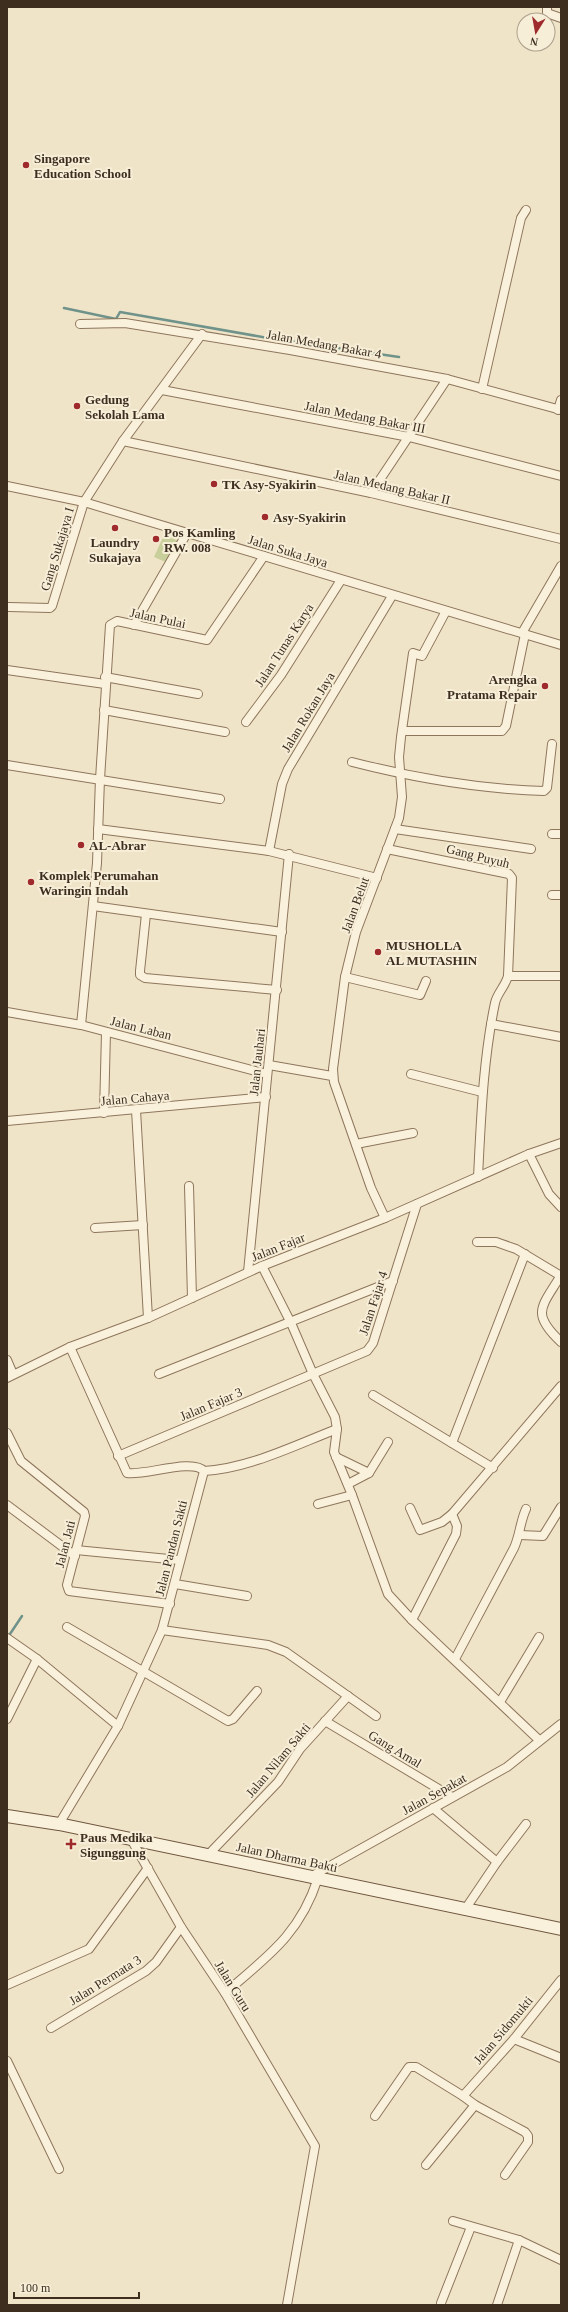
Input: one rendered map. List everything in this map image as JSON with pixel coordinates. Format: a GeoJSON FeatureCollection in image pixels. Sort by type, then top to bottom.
{"type":"FeatureCollection","features":[{"type":"Feature","properties":{"kind":"main road","name":"Jalan Dharma Bakti"},"geometry":{"type":"LineString","coordinates":[[7,1816],[59,1824],[561,1929]]}},
{"type":"Feature","properties":{"kind":"street"},"geometry":{"type":"LineString","coordinates":[[547,7],[547,14],[561,18]]}},
{"type":"Feature","properties":{"kind":"street"},"geometry":{"type":"LineString","coordinates":[[482,389],[521,218],[526,210]]}},
{"type":"Feature","properties":{"kind":"street","name":"Jalan Medang Bakar 4"},"geometry":{"type":"LineString","coordinates":[[80,324],[125,323],[202,334],[447,379],[560,410]]}},
{"type":"Feature","properties":{"kind":"street"},"geometry":{"type":"LineString","coordinates":[[84,502],[123,441],[202,334]]}},
{"type":"Feature","properties":{"kind":"street"},"geometry":{"type":"LineString","coordinates":[[371,493],[447,379]]}},
{"type":"Feature","properties":{"kind":"street","name":"Jalan Medang Bakar III"},"geometry":{"type":"LineString","coordinates":[[162,390],[409,437],[561,476]]}},
{"type":"Feature","properties":{"kind":"street"},"geometry":{"type":"LineString","coordinates":[[560,410],[561,400]]}},
{"type":"Feature","properties":{"kind":"street","name":"Jalan Medang Bakar II"},"geometry":{"type":"LineString","coordinates":[[123,441],[371,493],[561,539]]}},
{"type":"Feature","properties":{"kind":"street","name":"Jalan Suka Jaya"},"geometry":{"type":"LineString","coordinates":[[7,486],[84,502],[392,596],[561,645]]}},
{"type":"Feature","properties":{"kind":"street","name":"Gang Sukajaya I"},"geometry":{"type":"LineString","coordinates":[[9,607],[50,608],[52,606],[84,502]]}},
{"type":"Feature","properties":{"kind":"street"},"geometry":{"type":"LineString","coordinates":[[134,625],[187,533]]}},
{"type":"Feature","properties":{"kind":"street","name":"Jalan Pulai"},"geometry":{"type":"LineString","coordinates":[[81,1025],[98,863],[98,829],[105,681],[111,623],[117,622],[134,625],[203,640],[209,639],[264,556]]}},
{"type":"Feature","properties":{"kind":"street"},"geometry":{"type":"LineString","coordinates":[[402,731],[502,731],[506,726],[524,634],[561,566]]}},
{"type":"Feature","properties":{"kind":"street","name":"Jalan Tunas Karya"},"geometry":{"type":"LineString","coordinates":[[246,722],[281,675],[341,580]]}},
{"type":"Feature","properties":{"kind":"street","name":"Jalan Rokan Jaya"},"geometry":{"type":"LineString","coordinates":[[269,851],[282,784],[288,769],[392,596]]}},
{"type":"Feature","properties":{"kind":"street","name":"Jalan Belut"},"geometry":{"type":"LineString","coordinates":[[385,1218],[377,1202],[332,1076],[345,978],[359,925],[395,829],[402,796],[399,757],[413,654],[422,656],[446,611]]}},
{"type":"Feature","properties":{"kind":"street"},"geometry":{"type":"LineString","coordinates":[[7,670],[105,681],[198,694]]}},
{"type":"Feature","properties":{"kind":"street"},"geometry":{"type":"LineString","coordinates":[[104,710],[225,732]]}},
{"type":"Feature","properties":{"kind":"street"},"geometry":{"type":"LineString","coordinates":[[352,762],[401,775],[522,790],[544,791],[547,788],[552,744]]}},
{"type":"Feature","properties":{"kind":"street"},"geometry":{"type":"LineString","coordinates":[[7,765],[220,799]]}},
{"type":"Feature","properties":{"kind":"street"},"geometry":{"type":"LineString","coordinates":[[98,829],[289,854],[377,878]]}},
{"type":"Feature","properties":{"kind":"street"},"geometry":{"type":"LineString","coordinates":[[395,829],[531,849]]}},
{"type":"Feature","properties":{"kind":"street"},"geometry":{"type":"LineString","coordinates":[[552,834],[561,834]]}},
{"type":"Feature","properties":{"kind":"street","name":"Gang Puyuh"},"geometry":{"type":"LineString","coordinates":[[387,848],[512,876],[513,888],[508,976]]}},
{"type":"Feature","properties":{"kind":"street","name":"Jalan Jauhari"},"geometry":{"type":"LineString","coordinates":[[248,1272],[277,990],[289,854]]}},
{"type":"Feature","properties":{"kind":"street"},"geometry":{"type":"LineString","coordinates":[[93,906],[282,932]]}},
{"type":"Feature","properties":{"kind":"street"},"geometry":{"type":"LineString","coordinates":[[146,914],[140,971],[140,975],[144,978],[277,990]]}},
{"type":"Feature","properties":{"kind":"street"},"geometry":{"type":"LineString","coordinates":[[478,1177],[482,1092],[496,997],[506,983],[508,976],[561,976]]}},
{"type":"Feature","properties":{"kind":"street"},"geometry":{"type":"LineString","coordinates":[[345,978],[420,995],[426,981]]}},
{"type":"Feature","properties":{"kind":"street","name":"Jalan Laban"},"geometry":{"type":"LineString","coordinates":[[7,1012],[81,1025],[268,1069],[332,1076]]}},
{"type":"Feature","properties":{"kind":"street"},"geometry":{"type":"LineString","coordinates":[[491,1024],[561,1037]]}},
{"type":"Feature","properties":{"kind":"street"},"geometry":{"type":"LineString","coordinates":[[104,1113],[106,1032]]}},
{"type":"Feature","properties":{"kind":"street"},"geometry":{"type":"LineString","coordinates":[[411,1074],[482,1092]]}},
{"type":"Feature","properties":{"kind":"street","name":"Jalan Cahaya"},"geometry":{"type":"LineString","coordinates":[[7,1121],[266,1097]]}},
{"type":"Feature","properties":{"kind":"street"},"geometry":{"type":"LineString","coordinates":[[136,1110],[148,1318]]}},
{"type":"Feature","properties":{"kind":"street"},"geometry":{"type":"LineString","coordinates":[[356,1144],[413,1133]]}},
{"type":"Feature","properties":{"kind":"street","name":"Jalan Fajar"},"geometry":{"type":"LineString","coordinates":[[10,1376],[70,1347],[148,1318],[262,1266],[385,1218],[529,1154],[561,1143]]}},
{"type":"Feature","properties":{"kind":"street"},"geometry":{"type":"LineString","coordinates":[[529,1154],[549,1194],[561,1207]]}},
{"type":"Feature","properties":{"kind":"street"},"geometry":{"type":"LineString","coordinates":[[189,1186],[192,1298]]}},
{"type":"Feature","properties":{"kind":"street","name":"Jalan Fajar 4"},"geometry":{"type":"LineString","coordinates":[[313,1374],[371,1348],[416,1204]]}},
{"type":"Feature","properties":{"kind":"street"},"geometry":{"type":"LineString","coordinates":[[95,1228],[143,1225]]}},
{"type":"Feature","properties":{"kind":"street"},"geometry":{"type":"LineString","coordinates":[[476,1242],[496,1242],[525,1254],[561,1276],[542,1308],[542,1319],[547,1329],[561,1342]]}},
{"type":"Feature","properties":{"kind":"street"},"geometry":{"type":"LineString","coordinates":[[452,1443],[525,1254]]}},
{"type":"Feature","properties":{"kind":"street"},"geometry":{"type":"LineString","coordinates":[[262,1266],[291,1323],[313,1374],[335,1417],[336,1429],[334,1452],[348,1484],[388,1594],[412,1620],[539,1740]]}},
{"type":"Feature","properties":{"kind":"street"},"geometry":{"type":"LineString","coordinates":[[159,1374],[291,1323],[393,1281]]}},
{"type":"Feature","properties":{"kind":"street"},"geometry":{"type":"LineString","coordinates":[[70,1347],[126,1474],[190,1466],[201,1468],[204,1471],[228,1469],[249,1463],[336,1429]]}},
{"type":"Feature","properties":{"kind":"street"},"geometry":{"type":"LineString","coordinates":[[7,1360],[10,1376]]}},
{"type":"Feature","properties":{"kind":"street","name":"Jalan Fajar 3"},"geometry":{"type":"LineString","coordinates":[[118,1456],[313,1374]]}},
{"type":"Feature","properties":{"kind":"street"},"geometry":{"type":"LineString","coordinates":[[410,1508],[420,1530],[442,1522],[452,1514],[483,1476],[493,1468],[561,1386]]}},
{"type":"Feature","properties":{"kind":"street"},"geometry":{"type":"LineString","coordinates":[[373,1395],[493,1468]]}},
{"type":"Feature","properties":{"kind":"street","name":"Jalan Jati"},"geometry":{"type":"LineString","coordinates":[[8,1438],[21,1461],[84,1512],[67,1585],[71,1592],[170,1604]]}},
{"type":"Feature","properties":{"kind":"street"},"geometry":{"type":"LineString","coordinates":[[348,1484],[369,1473],[388,1442]]}},
{"type":"Feature","properties":{"kind":"street"},"geometry":{"type":"LineString","coordinates":[[336,1457],[369,1473]]}},
{"type":"Feature","properties":{"kind":"street","name":"Jalan Pandan Sakti"},"geometry":{"type":"LineString","coordinates":[[59,1824],[118,1726],[162,1630],[170,1604],[179,1560],[204,1471]]}},
{"type":"Feature","properties":{"kind":"street"},"geometry":{"type":"LineString","coordinates":[[318,1504],[352,1495]]}},
{"type":"Feature","properties":{"kind":"street"},"geometry":{"type":"LineString","coordinates":[[7,1505],[75,1553],[179,1560]]}},
{"type":"Feature","properties":{"kind":"street"},"geometry":{"type":"LineString","coordinates":[[520,1535],[543,1536],[561,1507]]}},
{"type":"Feature","properties":{"kind":"street"},"geometry":{"type":"LineString","coordinates":[[454,1659],[520,1535],[520,1521],[526,1509]]}},
{"type":"Feature","properties":{"kind":"street"},"geometry":{"type":"LineString","coordinates":[[412,1620],[456,1534],[457,1526],[452,1514]]}},
{"type":"Feature","properties":{"kind":"street"},"geometry":{"type":"LineString","coordinates":[[174,1584],[247,1596]]}},
{"type":"Feature","properties":{"kind":"street"},"geometry":{"type":"LineString","coordinates":[[67,1627],[228,1721],[233,1719],[257,1691]]}},
{"type":"Feature","properties":{"kind":"street"},"geometry":{"type":"LineString","coordinates":[[162,1630],[268,1645],[286,1652],[376,1716]]}},
{"type":"Feature","properties":{"kind":"street"},"geometry":{"type":"LineString","coordinates":[[500,1702],[539,1637]]}},
{"type":"Feature","properties":{"kind":"street"},"geometry":{"type":"LineString","coordinates":[[11,1641],[38,1659],[118,1726]]}},
{"type":"Feature","properties":{"kind":"street"},"geometry":{"type":"LineString","coordinates":[[7,1719],[38,1659]]}},
{"type":"Feature","properties":{"kind":"street","name":"Jalan Nilam Sakti"},"geometry":{"type":"LineString","coordinates":[[208,1855],[278,1782],[300,1749],[348,1696]]}},
{"type":"Feature","properties":{"kind":"street","name":"Gang Amal"},"geometry":{"type":"LineString","coordinates":[[325,1721],[452,1797]]}},
{"type":"Feature","properties":{"kind":"street","name":"Jalan Sepakat"},"geometry":{"type":"LineString","coordinates":[[315,1877],[452,1797],[507,1767],[561,1724]]}},
{"type":"Feature","properties":{"kind":"street"},"geometry":{"type":"LineString","coordinates":[[433,1808],[497,1862]]}},
{"type":"Feature","properties":{"kind":"street"},"geometry":{"type":"LineString","coordinates":[[466,1908],[497,1862],[526,1824]]}},
{"type":"Feature","properties":{"kind":"street","name":"Jalan Guru"},"geometry":{"type":"LineString","coordinates":[[130,1839],[181,1927],[225,1994],[315,2146],[287,2305]]}},
{"type":"Feature","properties":{"kind":"street"},"geometry":{"type":"LineString","coordinates":[[7,1985],[89,1949],[148,1868]]}},
{"type":"Feature","properties":{"kind":"street"},"geometry":{"type":"LineString","coordinates":[[225,1994],[285,1941],[311,1900],[315,1877]]}},
{"type":"Feature","properties":{"kind":"street","name":"Jalan Permata 3"},"geometry":{"type":"LineString","coordinates":[[51,2028],[146,1971],[156,1962],[181,1927]]}},
{"type":"Feature","properties":{"kind":"street","name":"Jalan Sidomukti"},"geometry":{"type":"LineString","coordinates":[[463,2096],[514,2039],[561,1980]]}},
{"type":"Feature","properties":{"kind":"street"},"geometry":{"type":"LineString","coordinates":[[514,2039],[561,2058]]}},
{"type":"Feature","properties":{"kind":"street"},"geometry":{"type":"LineString","coordinates":[[7,2061],[59,2169]]}},
{"type":"Feature","properties":{"kind":"street"},"geometry":{"type":"LineString","coordinates":[[375,2116],[410,2067],[416,2067],[475,2105],[500,2117],[525,2132],[528,2136],[528,2142],[505,2175]]}},
{"type":"Feature","properties":{"kind":"street"},"geometry":{"type":"LineString","coordinates":[[426,2165],[475,2105]]}},
{"type":"Feature","properties":{"kind":"street"},"geometry":{"type":"LineString","coordinates":[[452,2221],[519,2240],[561,2260]]}},
{"type":"Feature","properties":{"kind":"street"},"geometry":{"type":"LineString","coordinates":[[441,2303],[471,2227]]}},
{"type":"Feature","properties":{"kind":"street"},"geometry":{"type":"LineString","coordinates":[[497,2305],[519,2240]]}},
{"type":"Feature","properties":{"kind":"green space"},"geometry":{"type":"Polygon","coordinates":[[[164,535],[179,541],[168,563],[154,557],[164,535]]]}},
{"type":"Feature","properties":{"kind":"waterway"},"geometry":{"type":"LineString","coordinates":[[64,308],[116,319],[120,312],[268,338],[399,357]]}},
{"type":"Feature","properties":{"kind":"waterway"},"geometry":{"type":"LineString","coordinates":[[8,1637],[22,1616]]}},
{"type":"Feature","properties":{"kind":"place","name":"Singapore Education School"},"geometry":{"type":"Point","coordinates":[26,165]}},
{"type":"Feature","properties":{"kind":"place","name":"Gedung Sekolah Lama"},"geometry":{"type":"Point","coordinates":[77,406]}},
{"type":"Feature","properties":{"kind":"place","name":"TK Asy-Syakirin"},"geometry":{"type":"Point","coordinates":[214,484]}},
{"type":"Feature","properties":{"kind":"place","name":"Asy-Syakirin"},"geometry":{"type":"Point","coordinates":[265,517]}},
{"type":"Feature","properties":{"kind":"place","name":"Laundry Sukajaya"},"geometry":{"type":"Point","coordinates":[115,528]}},
{"type":"Feature","properties":{"kind":"place","name":"Pos Kamling RW. 008"},"geometry":{"type":"Point","coordinates":[156,539]}},
{"type":"Feature","properties":{"kind":"place","name":"Arengka Pratama Repair"},"geometry":{"type":"Point","coordinates":[545,686]}},
{"type":"Feature","properties":{"kind":"place","name":"AL-Abrar"},"geometry":{"type":"Point","coordinates":[81,845]}},
{"type":"Feature","properties":{"kind":"place","name":"Komplek Perumahan Waringin Indah"},"geometry":{"type":"Point","coordinates":[31,882]}},
{"type":"Feature","properties":{"kind":"place","name":"MUSHOLLA AL MUTASHIN"},"geometry":{"type":"Point","coordinates":[378,952]}},
{"type":"Feature","properties":{"kind":"place","name":"Paus Medika Sigunggung"},"geometry":{"type":"Point","coordinates":[71,1844]}}]}
